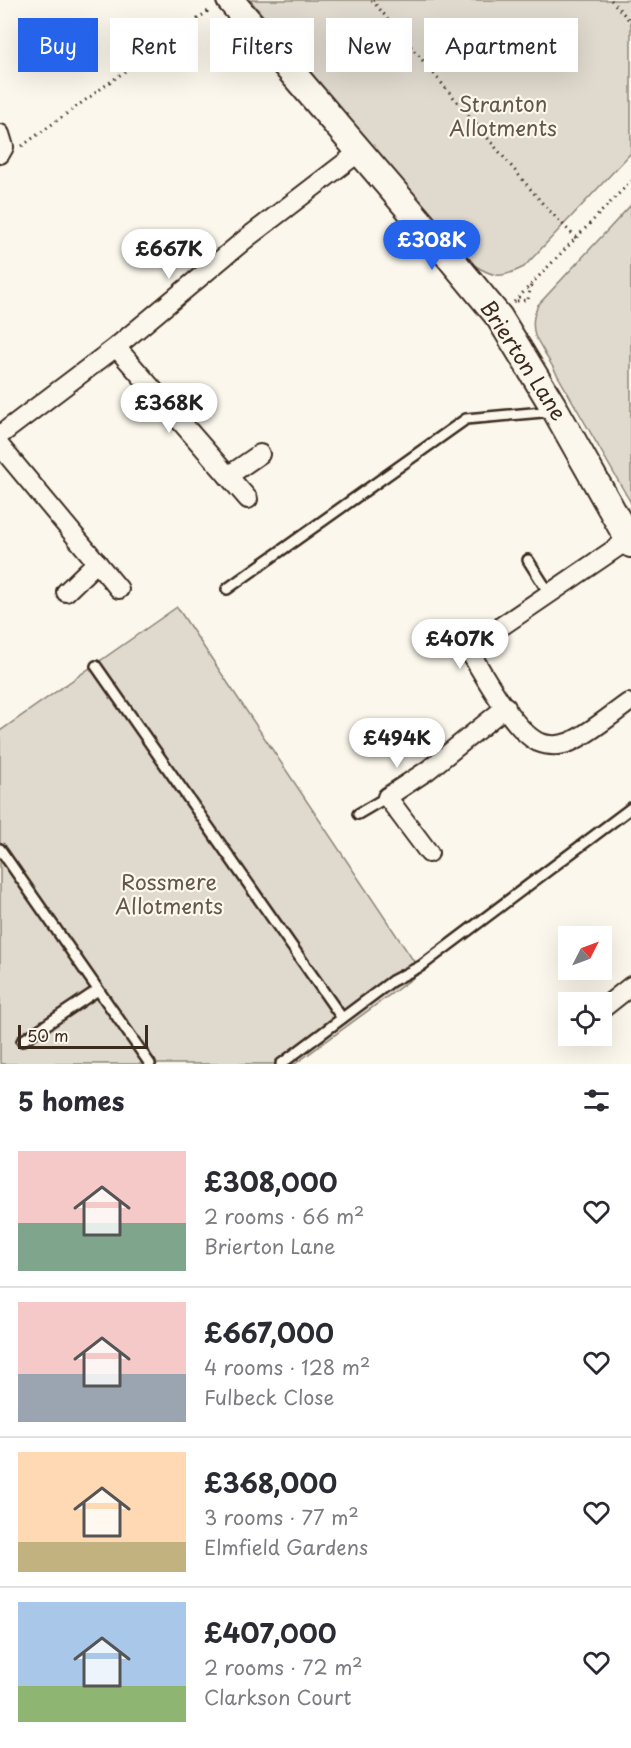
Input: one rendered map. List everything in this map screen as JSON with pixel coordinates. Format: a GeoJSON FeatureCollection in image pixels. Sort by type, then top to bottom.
{"type":"FeatureCollection","features":[{"type":"Feature","properties":{"kind":"street","name":"Brierton Lane"},"geometry":{"type":"LineString","coordinates":[[222,4],[359,152],[432,236],[507,309],[556,411],[630,542]]}},
{"type":"Feature","properties":{"kind":"street"},"geometry":{"type":"LineString","coordinates":[[0,134],[4,147],[0,154]]}},
{"type":"Feature","properties":{"kind":"street"},"geometry":{"type":"LineString","coordinates":[[0,435],[116,347],[248,237],[359,152]]}},
{"type":"Feature","properties":{"kind":"street"},"geometry":{"type":"LineString","coordinates":[[116,347],[248,499]]}},
{"type":"Feature","properties":{"kind":"street"},"geometry":{"type":"LineString","coordinates":[[0,446],[119,589]]}},
{"type":"Feature","properties":{"kind":"street"},"geometry":{"type":"LineString","coordinates":[[228,476],[260,454]]}},
{"type":"Feature","properties":{"kind":"street"},"geometry":{"type":"LineString","coordinates":[[628,704],[578,738],[560,744],[547,745],[531,737],[506,707],[468,649],[549,593],[630,542]]}},
{"type":"Feature","properties":{"kind":"street"},"geometry":{"type":"LineString","coordinates":[[66,592],[97,562]]}},
{"type":"Feature","properties":{"kind":"street"},"geometry":{"type":"LineString","coordinates":[[429,853],[387,797],[428,770],[506,707]]}},
{"type":"Feature","properties":{"kind":"street"},"geometry":{"type":"LineString","coordinates":[[612,1001],[631,986]]}},
{"type":"Feature","properties":{"kind":"lane"},"geometry":{"type":"LineString","coordinates":[[226,588],[466,419],[556,411]]}},
{"type":"Feature","properties":{"kind":"lane"},"geometry":{"type":"LineString","coordinates":[[528,560],[549,593]]}},
{"type":"Feature","properties":{"kind":"lane"},"geometry":{"type":"LineString","coordinates":[[96,666],[342,1018]]}},
{"type":"Feature","properties":{"kind":"lane"},"geometry":{"type":"LineString","coordinates":[[358,814],[387,797]]}},
{"type":"Feature","properties":{"kind":"lane"},"geometry":{"type":"LineString","coordinates":[[281,1064],[392,981],[421,966],[631,808]]}},
{"type":"Feature","properties":{"kind":"lane"},"geometry":{"type":"LineString","coordinates":[[0,849],[150,1064]]}},
{"type":"Feature","properties":{"kind":"lane"},"geometry":{"type":"LineString","coordinates":[[22,1041],[98,990]]}},
{"type":"Feature","properties":{"kind":"path"},"geometry":{"type":"LineString","coordinates":[[372,0],[543,204],[576,238]]}},
{"type":"Feature","properties":{"kind":"path"},"geometry":{"type":"LineString","coordinates":[[612,0],[631,22]]}},
{"type":"Feature","properties":{"kind":"path"},"geometry":{"type":"LineString","coordinates":[[0,154],[20,147],[222,4]]}},
{"type":"Feature","properties":{"kind":"path"},"geometry":{"type":"LineString","coordinates":[[507,309],[631,180]]}},
{"type":"Feature","properties":{"kind":"path"},"geometry":{"type":"LineString","coordinates":[[507,309],[528,300],[531,284]]}},
{"type":"Feature","properties":{"kind":"green space","name":"Stranton Allotments"},"geometry":{"type":"Polygon","coordinates":[[[250,0],[631,0],[631,153],[524,267],[503,275],[486,272],[472,264],[311,72],[314,72],[314,18],[265,18],[250,0]]]}},
{"type":"Feature","properties":{"kind":"green space"},"geometry":{"type":"Polygon","coordinates":[[[631,205],[631,503],[535,336],[533,324],[538,305],[631,205]]]}},
{"type":"Feature","properties":{"kind":"green space","name":"Rossmere Allotments"},"geometry":{"type":"Polygon","coordinates":[[[177,607],[421,972],[295,1064],[2,1064],[0,1061],[0,731],[177,607]]]}}]}
